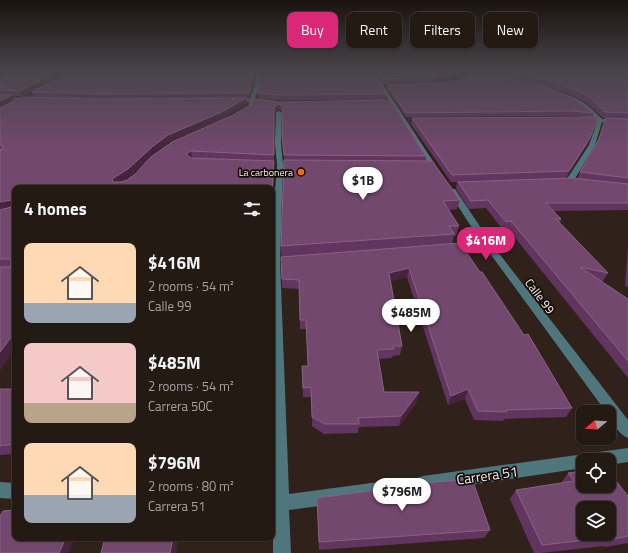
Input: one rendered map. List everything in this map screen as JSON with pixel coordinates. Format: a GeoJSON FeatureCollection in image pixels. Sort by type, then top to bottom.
{"type":"FeatureCollection","features":[{"type":"Feature","properties":{"kind":"street"},"geometry":{"type":"LineString","coordinates":[[0,97],[37,100]]}},
{"type":"Feature","properties":{"kind":"street"},"geometry":{"type":"LineString","coordinates":[[18,103],[29,97]]}},
{"type":"Feature","properties":{"kind":"street"},"geometry":{"type":"LineString","coordinates":[[246,109],[252,105],[255,97]]}},
{"type":"Feature","properties":{"kind":"street","name":"Calle 99"},"geometry":{"type":"LineString","coordinates":[[387,97],[388,102],[408,121],[429,166],[449,184],[488,245],[628,431]]}},
{"type":"Feature","properties":{"kind":"street"},"geometry":{"type":"LineString","coordinates":[[566,97],[586,106],[600,120]]}},
{"type":"Feature","properties":{"kind":"street"},"geometry":{"type":"LineString","coordinates":[[229,100],[254,101]]}},
{"type":"Feature","properties":{"kind":"street"},"geometry":{"type":"LineString","coordinates":[[279,113],[278,143],[280,165],[277,261],[277,503],[282,553]]}},
{"type":"Feature","properties":{"kind":"street"},"geometry":{"type":"LineString","coordinates":[[577,119],[628,122]]}},
{"type":"Feature","properties":{"kind":"street"},"geometry":{"type":"LineString","coordinates":[[569,182],[592,145],[600,120]]}},
{"type":"Feature","properties":{"kind":"street"},"geometry":{"type":"LineString","coordinates":[[440,249],[488,245]]}},
{"type":"Feature","properties":{"kind":"street"},"geometry":{"type":"LineString","coordinates":[[616,457],[628,455]]}},
{"type":"Feature","properties":{"kind":"street","name":"Carrera 51"},"geometry":{"type":"LineString","coordinates":[[277,503],[576,462]]}},
{"type":"Feature","properties":{"kind":"street"},"geometry":{"type":"LineString","coordinates":[[0,490],[12,491]]}},
{"type":"Feature","properties":{"kind":"building"},"geometry":{"type":"Polygon","coordinates":[[[0,97],[8,97],[0,101],[0,97]]]}},
{"type":"Feature","properties":{"kind":"building"},"geometry":{"type":"Polygon","coordinates":[[[22,97],[98,99],[246,98],[224,111],[168,135],[152,147],[128,169],[112,179],[113,182],[127,180],[135,174],[151,157],[172,142],[233,115],[252,104],[255,99],[279,102],[390,100],[426,156],[284,155],[282,136],[283,107],[280,104],[274,107],[274,155],[191,151],[186,154],[191,158],[274,161],[272,185],[12,185],[12,200],[0,202],[0,150],[3,149],[2,145],[0,145],[0,108],[22,97]]]}},
{"type":"Feature","properties":{"kind":"building"},"geometry":{"type":"Polygon","coordinates":[[[395,97],[571,97],[594,113],[571,111],[406,113],[395,97]]]}},
{"type":"Feature","properties":{"kind":"building"},"geometry":{"type":"Polygon","coordinates":[[[589,97],[628,97],[628,113],[605,112],[589,97]]]}},
{"type":"Feature","properties":{"kind":"building"},"geometry":{"type":"Polygon","coordinates":[[[598,117],[590,138],[569,171],[452,175],[412,118],[598,117]]]}},
{"type":"Feature","properties":{"kind":"building"},"geometry":{"type":"Polygon","coordinates":[[[606,118],[628,119],[628,178],[580,172],[599,139],[606,118]]]}},
{"type":"Feature","properties":{"kind":"building"},"geometry":{"type":"Polygon","coordinates":[[[284,160],[432,161],[460,200],[443,201],[459,226],[449,226],[454,234],[281,246],[284,160]]]}},
{"type":"Feature","properties":{"kind":"building"},"geometry":{"type":"Polygon","coordinates":[[[572,178],[628,184],[628,203],[546,203],[561,219],[556,219],[608,273],[580,267],[628,299],[628,361],[511,221],[506,222],[488,200],[471,201],[458,182],[572,178]]]}},
{"type":"Feature","properties":{"kind":"building"},"geometry":{"type":"Polygon","coordinates":[[[12,204],[12,336],[0,352],[0,267],[11,267],[11,259],[0,259],[0,210],[11,207],[12,204]]]}},
{"type":"Feature","properties":{"kind":"building"},"geometry":{"type":"Polygon","coordinates":[[[460,243],[480,272],[482,272],[524,335],[528,334],[572,408],[506,410],[507,412],[478,411],[468,389],[451,396],[409,268],[389,273],[402,346],[393,346],[394,349],[377,350],[384,392],[419,392],[401,416],[358,418],[359,424],[325,424],[312,417],[311,387],[303,388],[302,366],[308,366],[306,320],[300,320],[299,280],[282,279],[281,257],[460,243]]]}},
{"type":"Feature","properties":{"kind":"building"},"geometry":{"type":"Polygon","coordinates":[[[0,389],[12,389],[12,444],[0,446],[0,389]]]}},
{"type":"Feature","properties":{"kind":"building"},"geometry":{"type":"Polygon","coordinates":[[[576,472],[576,493],[616,493],[616,481],[628,496],[628,536],[616,539],[616,501],[576,501],[576,541],[578,541],[542,545],[516,490],[574,481],[568,473],[576,472]]]}},
{"type":"Feature","properties":{"kind":"building"},"geometry":{"type":"Polygon","coordinates":[[[472,479],[490,530],[319,542],[317,498],[436,482],[472,479]]]}},
{"type":"Feature","properties":{"kind":"building"},"geometry":{"type":"Polygon","coordinates":[[[12,510],[12,541],[65,541],[59,553],[0,553],[0,516],[3,511],[12,510]]]}},
{"type":"Feature","properties":{"kind":"building"},"geometry":{"type":"Polygon","coordinates":[[[104,541],[172,541],[170,553],[101,553],[104,541]]]}},
{"type":"Feature","properties":{"kind":"place","name":"La carbonera"},"geometry":{"type":"Point","coordinates":[301,172]}}]}
